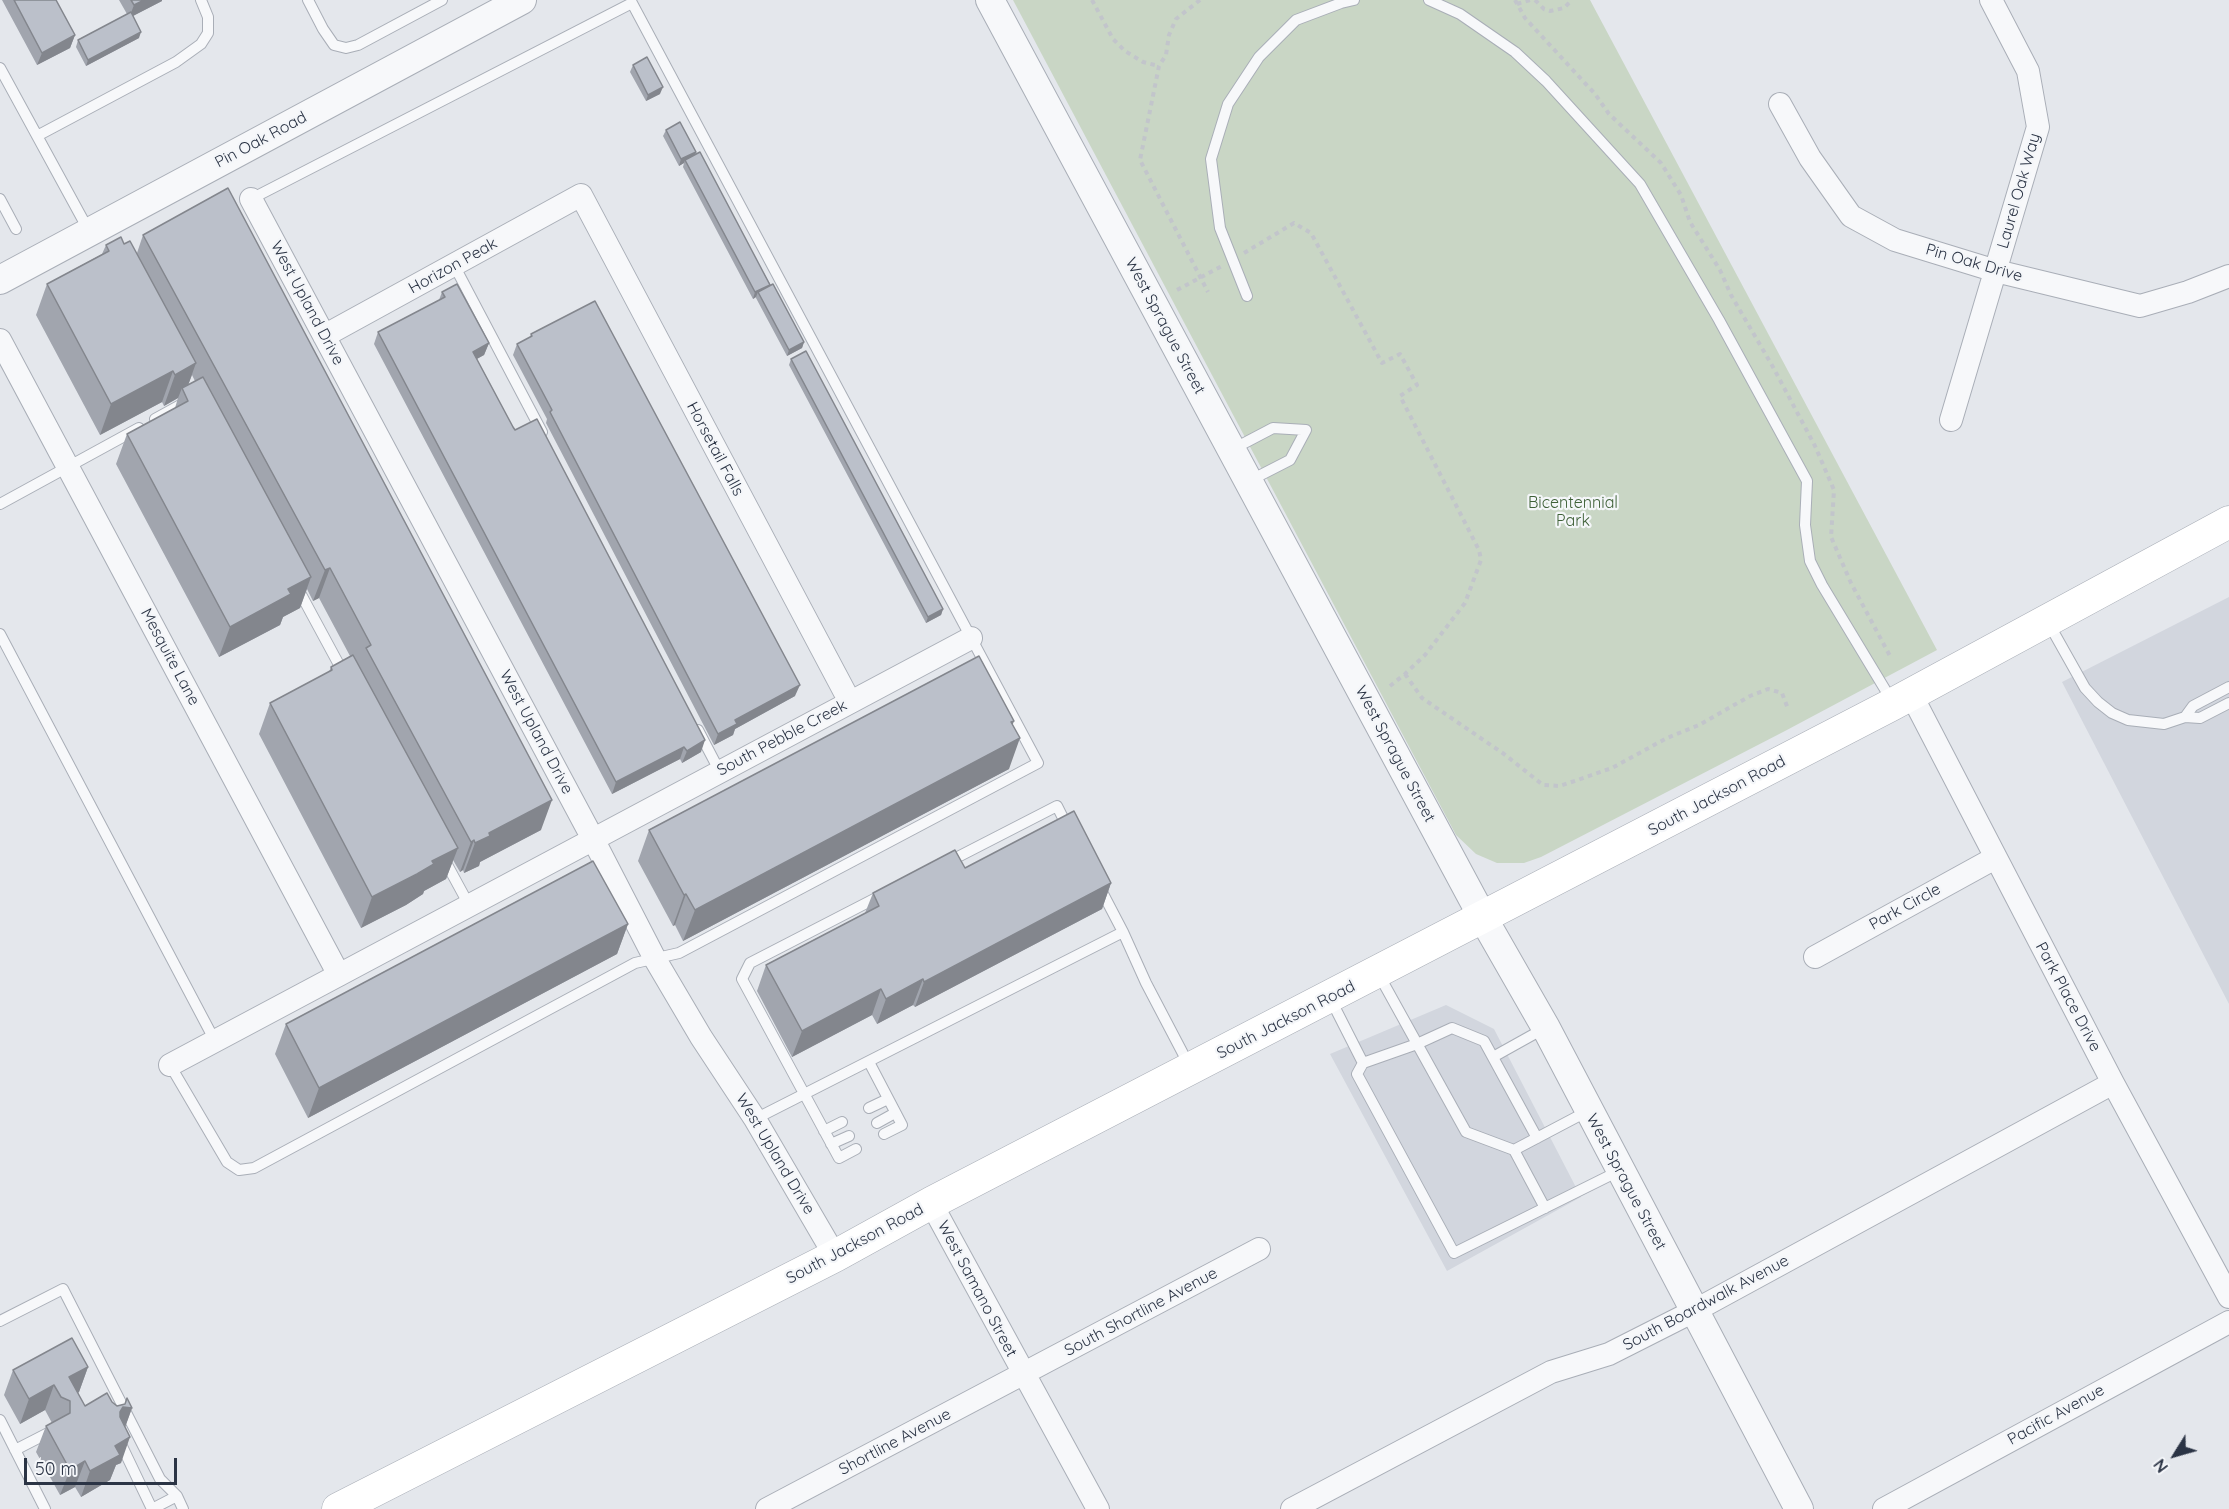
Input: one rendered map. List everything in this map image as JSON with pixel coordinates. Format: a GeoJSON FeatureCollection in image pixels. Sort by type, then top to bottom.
{"type":"FeatureCollection","features":[{"type":"Feature","properties":{"kind":"main road","name":"South Jackson Road"},"geometry":{"type":"LineString","coordinates":[[338,1509],[370,1502],[931,1203],[1902,699],[2229,522]]}},
{"type":"Feature","properties":{"kind":"street","name":"Pin Oak Road"},"geometry":{"type":"LineString","coordinates":[[0,280],[522,0]]}},
{"type":"Feature","properties":{"kind":"street","name":"West Sprague Street"},"geometry":{"type":"LineString","coordinates":[[990,0],[1483,918],[1546,1028],[1799,1509]]}},
{"type":"Feature","properties":{"kind":"street","name":"Laurel Oak Way"},"geometry":{"type":"LineString","coordinates":[[1951,420],[2038,127],[2028,72],[1991,0]]}},
{"type":"Feature","properties":{"kind":"street","name":"Pin Oak Drive"},"geometry":{"type":"LineString","coordinates":[[1780,104],[1810,158],[1851,216],[1895,240],[1996,271],[2140,306],[2188,292],[2229,276]]}},
{"type":"Feature","properties":{"kind":"street","name":"Horizon Peak"},"geometry":{"type":"LineString","coordinates":[[324,336],[580,195]]}},
{"type":"Feature","properties":{"kind":"street","name":"Horsetail Falls"},"geometry":{"type":"LineString","coordinates":[[580,195],[850,702]]}},
{"type":"Feature","properties":{"kind":"street","name":"West Upland Drive"},"geometry":{"type":"LineString","coordinates":[[251,199],[655,959],[701,1037],[755,1119],[835,1256]]}},
{"type":"Feature","properties":{"kind":"street","name":"Mesquite Lane"},"geometry":{"type":"LineString","coordinates":[[0,340],[339,975]]}},
{"type":"Feature","properties":{"kind":"street","name":"South Pebble Creek"},"geometry":{"type":"LineString","coordinates":[[170,1065],[971,638]]}},
{"type":"Feature","properties":{"kind":"street","name":"Park Place Drive"},"geometry":{"type":"LineString","coordinates":[[1902,699],[1995,858],[2229,1297]]}},
{"type":"Feature","properties":{"kind":"street","name":"Park Circle"},"geometry":{"type":"LineString","coordinates":[[1815,957],[1995,858]]}},
{"type":"Feature","properties":{"kind":"street","name":"South Boardwalk Avenue"},"geometry":{"type":"LineString","coordinates":[[1292,1509],[1551,1372],[1610,1354],[1694,1311],[2113,1083]]}},
{"type":"Feature","properties":{"kind":"street","name":"West Samano Street"},"geometry":{"type":"LineString","coordinates":[[931,1203],[1098,1509]]}},
{"type":"Feature","properties":{"kind":"street","name":"South Shortline Avenue"},"geometry":{"type":"LineString","coordinates":[[1023,1375],[1259,1249]]}},
{"type":"Feature","properties":{"kind":"street","name":"Pacific Avenue"},"geometry":{"type":"LineString","coordinates":[[1884,1509],[2229,1322]]}},
{"type":"Feature","properties":{"kind":"street","name":"Shortline Avenue"},"geometry":{"type":"LineString","coordinates":[[767,1509],[1023,1375]]}},
{"type":"Feature","properties":{"kind":"lane"},"geometry":{"type":"LineString","coordinates":[[37,136],[176,62],[201,44],[208,33],[208,17],[201,0]]}},
{"type":"Feature","properties":{"kind":"lane"},"geometry":{"type":"LineString","coordinates":[[308,0],[334,45],[346,48],[358,45],[442,0]]}},
{"type":"Feature","properties":{"kind":"lane"},"geometry":{"type":"LineString","coordinates":[[1247,296],[1220,228],[1211,159],[1228,104],[1259,57],[1296,20],[1354,0]]}},
{"type":"Feature","properties":{"kind":"lane"},"geometry":{"type":"LineString","coordinates":[[1429,0],[1460,14],[1515,52],[1546,81],[1640,184],[1719,320],[1807,481],[1805,525],[1810,561],[1822,585],[1902,699]]}},
{"type":"Feature","properties":{"kind":"lane"},"geometry":{"type":"LineString","coordinates":[[170,1065],[227,1162],[238,1170],[254,1168],[635,963],[679,953],[1038,763],[632,3],[251,199]]}},
{"type":"Feature","properties":{"kind":"lane"},"geometry":{"type":"LineString","coordinates":[[0,68],[89,231]]}},
{"type":"Feature","properties":{"kind":"lane"},"geometry":{"type":"LineString","coordinates":[[0,200],[16,229]]}},
{"type":"Feature","properties":{"kind":"lane"},"geometry":{"type":"LineString","coordinates":[[454,265],[548,444]]}},
{"type":"Feature","properties":{"kind":"lane"},"geometry":{"type":"LineString","coordinates":[[0,504],[195,397]]}},
{"type":"Feature","properties":{"kind":"lane"},"geometry":{"type":"LineString","coordinates":[[1231,450],[1273,428],[1306,430],[1290,460],[1248,481]]}},
{"type":"Feature","properties":{"kind":"lane"},"geometry":{"type":"LineString","coordinates":[[290,573],[351,688]]}},
{"type":"Feature","properties":{"kind":"lane"},"geometry":{"type":"LineString","coordinates":[[2047,621],[2085,688],[2112,713],[2128,720],[2164,724],[2185,717],[2200,718],[2229,703]]}},
{"type":"Feature","properties":{"kind":"lane"},"geometry":{"type":"LineString","coordinates":[[0,634],[215,1041]]}},
{"type":"Feature","properties":{"kind":"lane"},"geometry":{"type":"LineString","coordinates":[[2185,717],[2193,706],[2229,687]]}},
{"type":"Feature","properties":{"kind":"lane"},"geometry":{"type":"LineString","coordinates":[[692,719],[720,772]]}},
{"type":"Feature","properties":{"kind":"lane"},"geometry":{"type":"LineString","coordinates":[[940,865],[1057,806],[1073,837]]}},
{"type":"Feature","properties":{"kind":"lane"},"geometry":{"type":"LineString","coordinates":[[441,854],[469,905]]}},
{"type":"Feature","properties":{"kind":"lane"},"geometry":{"type":"LineString","coordinates":[[1095,879],[1191,1068]]}},
{"type":"Feature","properties":{"kind":"lane"},"geometry":{"type":"LineString","coordinates":[[856,1149],[839,1158],[742,979],[750,963],[887,892]]}},
{"type":"Feature","properties":{"kind":"lane"},"geometry":{"type":"LineString","coordinates":[[755,1119],[1123,932]]}},
{"type":"Feature","properties":{"kind":"lane"},"geometry":{"type":"LineString","coordinates":[[1378,972],[1466,1132],[1514,1150],[1545,1208]]}},
{"type":"Feature","properties":{"kind":"lane"},"geometry":{"type":"LineString","coordinates":[[1329,997],[1363,1063]]}},
{"type":"Feature","properties":{"kind":"lane"},"geometry":{"type":"LineString","coordinates":[[1537,1138],[1484,1041],[1452,1028],[1417,1044],[1363,1063],[1358,1074],[1454,1253],[1621,1171]]}},
{"type":"Feature","properties":{"kind":"lane"},"geometry":{"type":"LineString","coordinates":[[1493,1057],[1546,1028]]}},
{"type":"Feature","properties":{"kind":"lane"},"geometry":{"type":"LineString","coordinates":[[868,1062],[902,1125],[884,1134]]}},
{"type":"Feature","properties":{"kind":"lane"},"geometry":{"type":"LineString","coordinates":[[869,1108],[888,1099]]}},
{"type":"Feature","properties":{"kind":"lane"},"geometry":{"type":"LineString","coordinates":[[1514,1150],[1589,1110]]}},
{"type":"Feature","properties":{"kind":"lane"},"geometry":{"type":"LineString","coordinates":[[877,1123],[895,1113]]}},
{"type":"Feature","properties":{"kind":"lane"},"geometry":{"type":"LineString","coordinates":[[824,1131],[842,1122]]}},
{"type":"Feature","properties":{"kind":"lane"},"geometry":{"type":"LineString","coordinates":[[831,1144],[849,1136]]}},
{"type":"Feature","properties":{"kind":"lane"},"geometry":{"type":"LineString","coordinates":[[0,1321],[63,1288],[115,1400],[160,1479],[177,1496],[183,1509]]}},
{"type":"Feature","properties":{"kind":"lane"},"geometry":{"type":"LineString","coordinates":[[0,1420],[45,1509]]}},
{"type":"Feature","properties":{"kind":"lane"},"geometry":{"type":"LineString","coordinates":[[15,1450],[54,1430]]}},
{"type":"Feature","properties":{"kind":"lane"},"geometry":{"type":"LineString","coordinates":[[118,1439],[152,1509],[177,1496]]}},
{"type":"Feature","properties":{"kind":"path"},"geometry":{"type":"LineString","coordinates":[[1092,0],[1113,39],[1125,51],[1143,62],[1159,66]]}},
{"type":"Feature","properties":{"kind":"path"},"geometry":{"type":"LineString","coordinates":[[1200,0],[1176,19],[1168,35],[1166,55],[1159,66],[1140,160],[1208,292]]}},
{"type":"Feature","properties":{"kind":"path"},"geometry":{"type":"LineString","coordinates":[[1517,3],[1530,0]]}},
{"type":"Feature","properties":{"kind":"path"},"geometry":{"type":"LineString","coordinates":[[1535,0],[1544,9],[1550,11],[1564,8],[1572,0]]}},
{"type":"Feature","properties":{"kind":"path"},"geometry":{"type":"LineString","coordinates":[[1177,290],[1294,223],[1311,233],[1382,363],[1400,354],[1417,386],[1400,396],[1479,550],[1481,560],[1466,603],[1425,655],[1390,686]]}},
{"type":"Feature","properties":{"kind":"path"},"geometry":{"type":"LineString","coordinates":[[1405,674],[1422,698],[1504,754],[1543,785],[1560,786],[1612,768],[1767,689],[1782,693],[1788,709]]}},
{"type":"Feature","properties":{"kind":"shaded area"},"geometry":{"type":"Polygon","coordinates":[[[2229,597],[2229,1004],[2062,682],[2229,597]]]}},
{"type":"Feature","properties":{"kind":"shaded area"},"geometry":{"type":"Polygon","coordinates":[[[1446,1005],[1494,1029],[1581,1197],[1447,1271],[1330,1054],[1446,1005]]]}},
{"type":"Feature","properties":{"kind":"green space","name":"Bicentennial Park"},"geometry":{"type":"Polygon","coordinates":[[[1013,0],[1590,0],[1937,650],[1541,857],[1524,863],[1497,863],[1476,854],[1456,835],[1013,0]]]}},
{"type":"Feature","properties":{"kind":"building"},"geometry":{"type":"Polygon","coordinates":[[[14,0],[56,0],[75,35],[42,53],[14,0]]]}},
{"type":"Feature","properties":{"kind":"building"},"geometry":{"type":"Polygon","coordinates":[[[131,0],[144,0],[134,5],[131,0]]]}},
{"type":"Feature","properties":{"kind":"building"},"geometry":{"type":"Polygon","coordinates":[[[131,12],[141,32],[88,60],[78,40],[131,12]]]}},
{"type":"Feature","properties":{"kind":"building"},"geometry":{"type":"Polygon","coordinates":[[[647,57],[663,87],[648,95],[633,65],[647,57]]]}},
{"type":"Feature","properties":{"kind":"building"},"geometry":{"type":"Polygon","coordinates":[[[680,122],[696,152],[681,159],[666,130],[680,122]]]}},
{"type":"Feature","properties":{"kind":"building"},"geometry":{"type":"Polygon","coordinates":[[[700,152],[770,285],[755,292],[685,160],[700,152]]]}},
{"type":"Feature","properties":{"kind":"building"},"geometry":{"type":"Polygon","coordinates":[[[228,188],[552,800],[489,833],[490,836],[475,843],[474,840],[471,842],[366,648],[371,645],[330,568],[325,570],[143,235],[228,188]]]}},
{"type":"Feature","properties":{"kind":"building"},"geometry":{"type":"Polygon","coordinates":[[[121,237],[124,244],[130,241],[196,363],[175,375],[173,371],[111,404],[47,284],[109,251],[106,245],[121,237]]]}},
{"type":"Feature","properties":{"kind":"building"},"geometry":{"type":"Polygon","coordinates":[[[457,284],[489,343],[473,352],[513,427],[515,430],[537,419],[705,740],[687,751],[684,747],[616,782],[378,332],[445,297],[442,292],[457,284]]]}},
{"type":"Feature","properties":{"kind":"building"},"geometry":{"type":"Polygon","coordinates":[[[773,284],[804,342],[789,350],[758,292],[773,284]]]}},
{"type":"Feature","properties":{"kind":"building"},"geometry":{"type":"Polygon","coordinates":[[[595,301],[800,685],[735,720],[737,724],[718,734],[550,412],[552,410],[517,344],[532,336],[531,334],[595,301]]]}},
{"type":"Feature","properties":{"kind":"building"},"geometry":{"type":"Polygon","coordinates":[[[806,351],[943,609],[928,617],[791,359],[806,351]]]}},
{"type":"Feature","properties":{"kind":"building"},"geometry":{"type":"Polygon","coordinates":[[[203,377],[311,577],[288,589],[291,594],[230,627],[127,434],[188,401],[182,388],[203,377]]]}},
{"type":"Feature","properties":{"kind":"building"},"geometry":{"type":"Polygon","coordinates":[[[353,655],[458,848],[432,861],[434,864],[417,874],[372,897],[270,703],[332,670],[331,667],[353,655]]]}},
{"type":"Feature","properties":{"kind":"building"},"geometry":{"type":"Polygon","coordinates":[[[979,656],[1014,721],[1011,722],[1020,738],[695,910],[686,894],[684,895],[649,830],[979,656]]]}},
{"type":"Feature","properties":{"kind":"building"},"geometry":{"type":"Polygon","coordinates":[[[1074,811],[1111,883],[924,982],[923,979],[886,999],[881,989],[802,1031],[766,965],[879,906],[873,893],[955,850],[965,868],[1074,811]]]}},
{"type":"Feature","properties":{"kind":"building"},"geometry":{"type":"Polygon","coordinates":[[[593,861],[628,924],[319,1088],[286,1024],[593,861]]]}},
{"type":"Feature","properties":{"kind":"building"},"geometry":{"type":"Polygon","coordinates":[[[72,1338],[88,1367],[69,1377],[85,1406],[107,1393],[117,1406],[125,1404],[127,1398],[132,1408],[123,1407],[120,1412],[120,1417],[130,1437],[115,1446],[120,1455],[90,1471],[85,1461],[70,1470],[46,1426],[70,1413],[70,1401],[61,1397],[54,1385],[29,1399],[13,1370],[72,1338]]]}}]}
